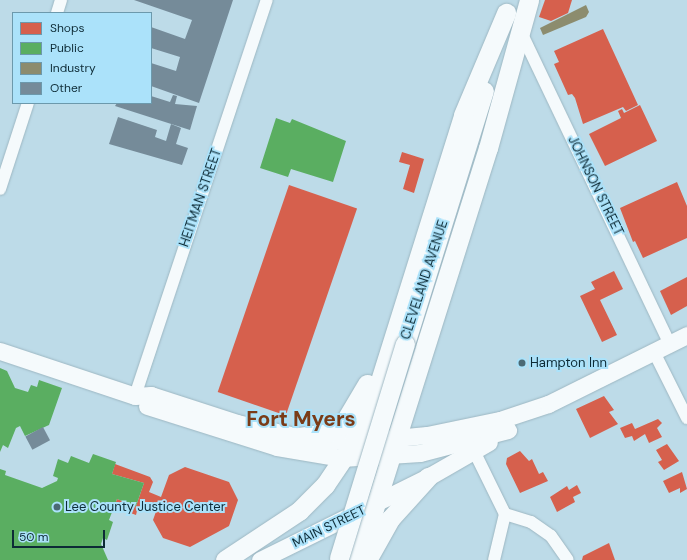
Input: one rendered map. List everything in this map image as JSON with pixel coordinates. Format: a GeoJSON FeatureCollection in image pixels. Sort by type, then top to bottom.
{"type":"FeatureCollection","features":[{"type":"Feature","properties":{"kind":"main road","name":"CLEVELAND AVENUE"},"geometry":{"type":"LineString","coordinates":[[358,560],[375,504],[398,439],[488,148],[519,30],[529,0]]}},
{"type":"Feature","properties":{"kind":"main road"},"geometry":{"type":"LineString","coordinates":[[352,459],[354,442],[378,387],[463,115],[508,6]]}},
{"type":"Feature","properties":{"kind":"main road","name":"CLEVELAND AVENUE"},"geometry":{"type":"LineString","coordinates":[[338,559],[508,6]]}},
{"type":"Feature","properties":{"kind":"main road"},"geometry":{"type":"LineString","coordinates":[[299,437],[328,433],[342,426],[354,410],[412,276]]}},
{"type":"Feature","properties":{"kind":"main road"},"geometry":{"type":"LineString","coordinates":[[0,351],[136,396],[151,395],[299,437],[354,442],[398,439],[462,430],[548,404],[687,335]]}},
{"type":"Feature","properties":{"kind":"main road"},"geometry":{"type":"LineString","coordinates":[[136,396],[146,406],[246,438],[352,459],[392,457],[447,448],[508,430]]}},
{"type":"Feature","properties":{"kind":"main road","name":"MAIN STREET"},"geometry":{"type":"LineString","coordinates":[[260,560],[428,477],[474,452],[548,404]]}},
{"type":"Feature","properties":{"kind":"main road"},"geometry":{"type":"LineString","coordinates":[[225,560],[299,511],[352,459],[398,439]]}},
{"type":"Feature","properties":{"kind":"main road"},"geometry":{"type":"LineString","coordinates":[[367,560],[390,520],[428,477]]}},
{"type":"Feature","properties":{"kind":"main road"},"geometry":{"type":"LineString","coordinates":[[256,560],[269,546],[369,496],[382,485]]}},
{"type":"Feature","properties":{"kind":"street"},"geometry":{"type":"LineString","coordinates":[[57,12],[61,0]]}},
{"type":"Feature","properties":{"kind":"street","name":"HEITMAN STREET"},"geometry":{"type":"LineString","coordinates":[[136,396],[267,0]]}},
{"type":"Feature","properties":{"kind":"street","name":"JOHNSON STREET"},"geometry":{"type":"LineString","coordinates":[[519,30],[669,343]]}},
{"type":"Feature","properties":{"kind":"street"},"geometry":{"type":"LineString","coordinates":[[0,188],[28,104]]}},
{"type":"Feature","properties":{"kind":"street"},"geometry":{"type":"LineString","coordinates":[[654,352],[687,418]]}},
{"type":"Feature","properties":{"kind":"street"},"geometry":{"type":"LineString","coordinates":[[474,452],[505,514],[494,560]]}},
{"type":"Feature","properties":{"kind":"street"},"geometry":{"type":"LineString","coordinates":[[505,514],[531,522],[551,536],[568,560]]}},
{"type":"Feature","properties":{"kind":"building: Shops"},"geometry":{"type":"Polygon","coordinates":[[[545,0],[572,0],[568,13],[551,21],[539,17],[545,0]]]}},
{"type":"Feature","properties":{"kind":"building: Shops"},"geometry":{"type":"Polygon","coordinates":[[[603,29],[638,105],[626,111],[623,107],[583,124],[575,98],[572,94],[568,95],[554,64],[559,62],[554,51],[603,29]]]}},
{"type":"Feature","properties":{"kind":"building: Shops"},"geometry":{"type":"Polygon","coordinates":[[[640,105],[657,141],[605,166],[589,134],[621,118],[618,111],[622,109],[624,113],[640,105]]]}},
{"type":"Feature","properties":{"kind":"building: Shops"},"geometry":{"type":"Polygon","coordinates":[[[402,152],[424,159],[414,193],[403,189],[410,165],[399,162],[402,152]]]}},
{"type":"Feature","properties":{"kind":"building: Shops"},"geometry":{"type":"Polygon","coordinates":[[[677,182],[687,206],[687,238],[643,258],[635,241],[633,242],[620,208],[677,182]]]}},
{"type":"Feature","properties":{"kind":"building: Shops"},"geometry":{"type":"Polygon","coordinates":[[[289,185],[357,208],[286,416],[218,392],[289,185]]]}},
{"type":"Feature","properties":{"kind":"building: Shops"},"geometry":{"type":"Polygon","coordinates":[[[614,271],[623,289],[600,300],[617,335],[602,342],[580,296],[595,289],[591,282],[614,271]]]}},
{"type":"Feature","properties":{"kind":"building: Shops"},"geometry":{"type":"Polygon","coordinates":[[[687,277],[687,306],[671,315],[660,291],[687,277]]]}},
{"type":"Feature","properties":{"kind":"building: Shops"},"geometry":{"type":"Polygon","coordinates":[[[604,396],[614,410],[609,412],[618,424],[590,438],[576,409],[604,396]]]}},
{"type":"Feature","properties":{"kind":"building: Shops"},"geometry":{"type":"Polygon","coordinates":[[[658,419],[662,423],[657,428],[662,437],[649,443],[645,434],[634,441],[632,436],[625,438],[620,428],[632,423],[635,429],[658,419]]]}},
{"type":"Feature","properties":{"kind":"building: Shops"},"geometry":{"type":"Polygon","coordinates":[[[667,444],[679,461],[664,470],[658,462],[662,460],[656,450],[667,444]]]}},
{"type":"Feature","properties":{"kind":"building: Shops"},"geometry":{"type":"Polygon","coordinates":[[[520,451],[529,461],[532,459],[539,474],[543,472],[548,481],[520,493],[506,464],[507,458],[520,451]]]}},
{"type":"Feature","properties":{"kind":"building: Shops"},"geometry":{"type":"Polygon","coordinates":[[[115,464],[150,477],[153,482],[149,492],[161,497],[169,475],[185,467],[229,482],[238,500],[229,526],[190,547],[163,538],[153,520],[158,506],[146,502],[142,512],[137,511],[136,515],[114,507],[117,499],[136,506],[144,483],[112,474],[115,464]]]}},
{"type":"Feature","properties":{"kind":"building: Shops"},"geometry":{"type":"Polygon","coordinates":[[[682,472],[687,489],[680,493],[680,488],[669,493],[663,481],[682,472]]]}},
{"type":"Feature","properties":{"kind":"building: Shops"},"geometry":{"type":"Polygon","coordinates":[[[577,485],[581,493],[573,497],[575,502],[557,512],[550,497],[567,486],[569,490],[577,485]]]}},
{"type":"Feature","properties":{"kind":"building: Shops"},"geometry":{"type":"Polygon","coordinates":[[[609,543],[615,560],[582,560],[583,556],[609,543]]]}},
{"type":"Feature","properties":{"kind":"building: Public"},"geometry":{"type":"Polygon","coordinates":[[[276,118],[290,123],[292,119],[346,141],[333,182],[291,169],[288,177],[260,168],[276,118]]]}},
{"type":"Feature","properties":{"kind":"building: Public"},"geometry":{"type":"Polygon","coordinates":[[[0,368],[7,371],[15,388],[28,392],[31,385],[37,387],[39,380],[62,388],[49,425],[25,436],[20,426],[16,428],[8,448],[3,445],[0,452],[0,368]]]}},
{"type":"Feature","properties":{"kind":"building: Public","name":"Lee County Justice Center"},"geometry":{"type":"Polygon","coordinates":[[[93,454],[116,462],[112,474],[144,483],[136,506],[117,499],[109,520],[113,522],[107,540],[103,538],[101,544],[108,560],[0,560],[0,469],[6,471],[5,475],[42,488],[57,481],[58,478],[53,476],[58,459],[68,463],[71,456],[89,463],[93,454]]]}},
{"type":"Feature","properties":{"kind":"building: Industry"},"geometry":{"type":"Polygon","coordinates":[[[586,5],[589,12],[586,17],[543,35],[540,28],[586,5]]]}},
{"type":"Feature","properties":{"kind":"building: Other"},"geometry":{"type":"Polygon","coordinates":[[[134,0],[233,0],[199,103],[152,86],[152,63],[176,71],[180,57],[152,48],[152,27],[185,39],[192,20],[134,0]]]}},
{"type":"Feature","properties":{"kind":"building: Other"},"geometry":{"type":"Polygon","coordinates":[[[173,95],[177,96],[175,104],[197,106],[190,130],[115,106],[116,104],[152,104],[152,96],[170,102],[173,95]]]}},
{"type":"Feature","properties":{"kind":"building: Other"},"geometry":{"type":"Polygon","coordinates":[[[118,117],[157,130],[155,137],[166,141],[171,124],[181,128],[176,144],[188,148],[182,165],[109,144],[118,117]]]}},
{"type":"Feature","properties":{"kind":"building: Other"},"geometry":{"type":"Polygon","coordinates":[[[43,427],[50,440],[32,450],[25,436],[43,427]]]}},
{"type":"Feature","properties":{"kind":"place","name":"Hampton Inn"},"geometry":{"type":"Point","coordinates":[522,363]}},
{"type":"Feature","properties":{"kind":"place","name":"Lee County Justice Center"},"geometry":{"type":"Point","coordinates":[57,507]}},
{"type":"Feature","properties":{"kind":"district","name":"Fort Myers"},"geometry":{"type":"Point","coordinates":[301,419]}}]}
